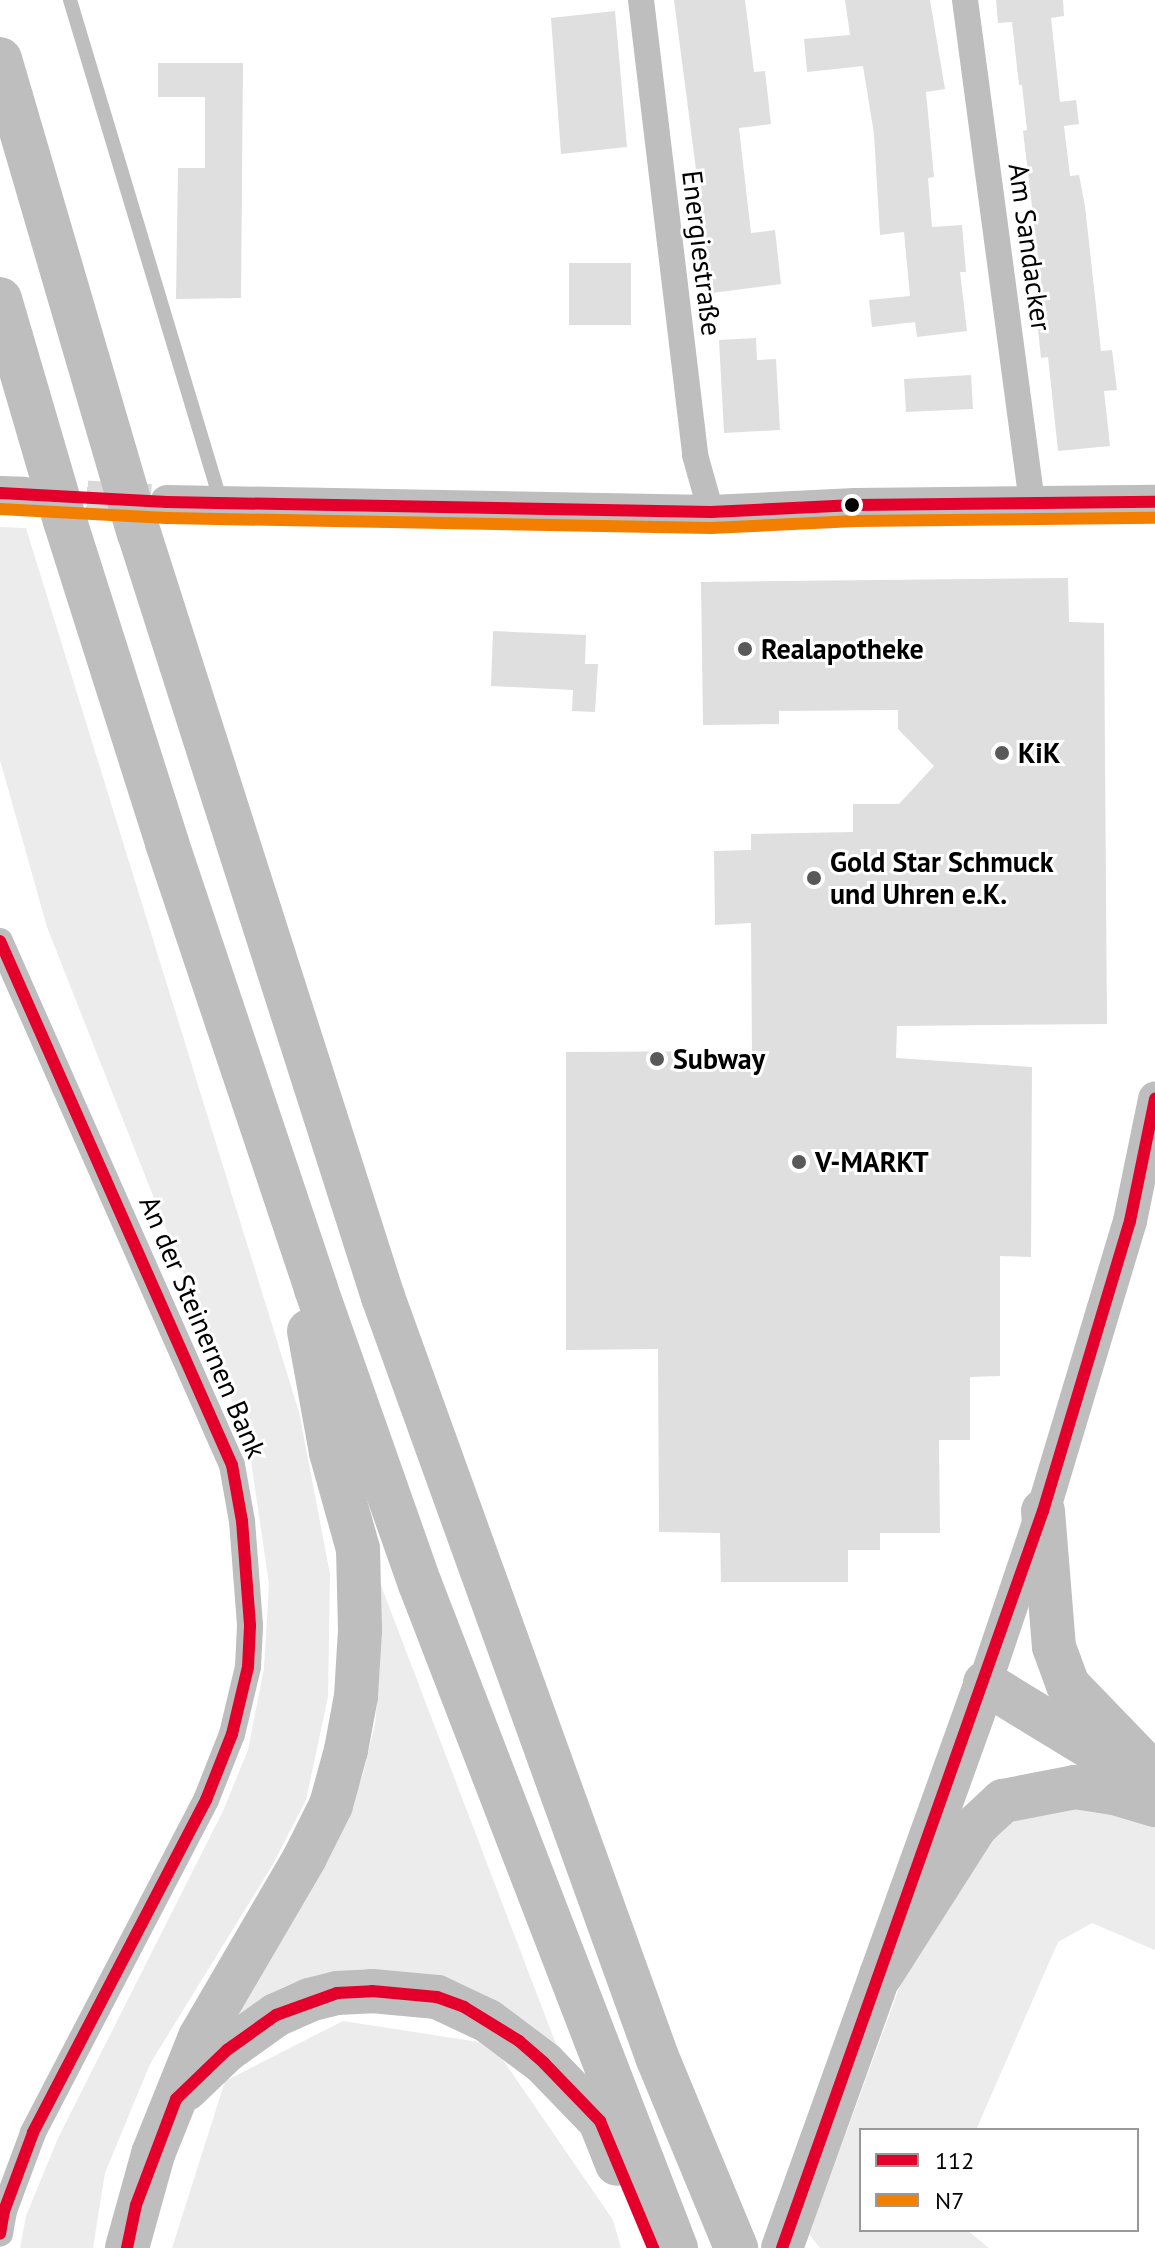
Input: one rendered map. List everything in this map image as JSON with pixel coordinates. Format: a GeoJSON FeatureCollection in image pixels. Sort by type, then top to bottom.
{"type":"FeatureCollection","features":[{"type":"Feature","properties":{"kind":"highway"},"geometry":{"type":"LineString","coordinates":[[0,59],[139,533],[383,1297],[657,2057],[732,2219],[764,2248]]}},
{"type":"Feature","properties":{"kind":"highway"},"geometry":{"type":"LineString","coordinates":[[0,299],[65,521],[167,843],[316,1289],[420,1584],[676,2248]]}},
{"type":"Feature","properties":{"kind":"highway"},"geometry":{"type":"LineString","coordinates":[[127,2248],[136,2205],[200,2037],[305,1857],[331,1805],[356,1696],[360,1630],[358,1549],[331,1452],[308,1339],[316,1289]]}},
{"type":"Feature","properties":{"kind":"highway"},"geometry":{"type":"LineString","coordinates":[[1043,1511],[1054,1647],[1068,1685],[1155,1775]]}},
{"type":"Feature","properties":{"kind":"highway"},"geometry":{"type":"LineString","coordinates":[[985,1683],[1155,1787]]}},
{"type":"Feature","properties":{"kind":"highway"},"geometry":{"type":"LineString","coordinates":[[881,1975],[976,1826],[1003,1801],[1075,1787],[1114,1793],[1155,1805]]}},
{"type":"Feature","properties":{"kind":"highway"},"geometry":{"type":"LineString","coordinates":[[176,2099],[227,2050],[276,2015],[309,2000],[337,1993],[372,1991],[437,1997],[464,2007],[519,2041],[600,2121],[653,2248]]}},
{"type":"Feature","properties":{"kind":"main road"},"geometry":{"type":"LineString","coordinates":[[782,2248],[985,1683]]}},
{"type":"Feature","properties":{"kind":"street","name":"Energiestraße"},"geometry":{"type":"LineString","coordinates":[[641,0],[695,455],[711,512]]}},
{"type":"Feature","properties":{"kind":"street","name":"Am Sandacker"},"geometry":{"type":"LineString","coordinates":[[965,0],[1032,503]]}},
{"type":"Feature","properties":{"kind":"street"},"geometry":{"type":"LineString","coordinates":[[167,502],[711,512],[855,505],[1155,502]]}},
{"type":"Feature","properties":{"kind":"street","name":"An der Steinernen Bank"},"geometry":{"type":"LineString","coordinates":[[0,941],[232,1465],[242,1521],[250,1626],[248,1667],[232,1734],[206,1800],[33,2133],[4,2211],[0,2234]]}},
{"type":"Feature","properties":{"kind":"street"},"geometry":{"type":"LineString","coordinates":[[985,1683],[1043,1511],[1130,1221],[1155,1099]]}},
{"type":"Feature","properties":{"kind":"lane"},"geometry":{"type":"LineString","coordinates":[[70,0],[221,503]]}},
{"type":"Feature","properties":{"kind":"shaded area"},"geometry":{"type":"Polygon","coordinates":[[[0,527],[26,528],[299,1412],[330,1574],[328,1697],[306,1800],[273,1864],[150,2064],[105,2173],[93,2248],[20,2248],[26,2216],[58,2138],[223,1811],[248,1750],[264,1668],[269,1584],[251,1461],[224,1376],[47,927],[0,760],[0,527]]]}},
{"type":"Feature","properties":{"kind":"shaded area"},"geometry":{"type":"Polygon","coordinates":[[[374,1567],[562,2060],[463,1991],[221,2033],[334,1845],[363,1775],[375,1724],[380,1665],[374,1567]]]}},
{"type":"Feature","properties":{"kind":"shaded area"},"geometry":{"type":"Polygon","coordinates":[[[1073,1801],[1155,1825],[1155,1950],[1092,1923],[1058,1942],[977,2128],[859,2128],[859,2232],[969,2232],[989,2248],[820,2248],[809,2234],[911,1956],[992,1827],[1073,1801]]]}},
{"type":"Feature","properties":{"kind":"shaded area"},"geometry":{"type":"Polygon","coordinates":[[[343,2021],[492,2044],[613,2220],[621,2248],[172,2248],[225,2081],[343,2021]]]}},
{"type":"Feature","properties":{"kind":"building"},"geometry":{"type":"Polygon","coordinates":[[[674,0],[745,0],[754,72],[765,71],[771,124],[739,128],[751,233],[775,230],[781,284],[712,293],[674,0]]]}},
{"type":"Feature","properties":{"kind":"building"},"geometry":{"type":"Polygon","coordinates":[[[845,0],[930,0],[945,89],[926,92],[934,177],[928,178],[932,227],[962,225],[966,272],[960,272],[967,331],[917,337],[915,322],[872,327],[869,300],[910,296],[904,232],[880,235],[874,134],[863,66],[807,72],[804,39],[850,35],[845,0]]]}},
{"type":"Feature","properties":{"kind":"building"},"geometry":{"type":"Polygon","coordinates":[[[996,0],[1063,0],[1064,16],[1051,18],[1060,102],[1076,100],[1079,124],[1064,126],[1070,176],[1079,175],[1085,206],[1101,351],[1112,350],[1117,390],[1104,391],[1110,446],[1058,451],[1048,357],[1041,358],[1035,300],[1043,299],[1023,131],[1027,130],[1022,85],[1019,85],[1012,22],[998,23],[996,0]]]}},
{"type":"Feature","properties":{"kind":"building"},"geometry":{"type":"Polygon","coordinates":[[[615,11],[627,147],[561,154],[551,18],[615,11]]]}},
{"type":"Feature","properties":{"kind":"building"},"geometry":{"type":"Polygon","coordinates":[[[158,63],[243,63],[241,298],[176,299],[178,168],[205,168],[205,97],[158,97],[158,63]]]}},
{"type":"Feature","properties":{"kind":"building"},"geometry":{"type":"Polygon","coordinates":[[[569,263],[631,263],[631,325],[569,325],[569,263]]]}},
{"type":"Feature","properties":{"kind":"building"},"geometry":{"type":"Polygon","coordinates":[[[756,338],[757,360],[776,359],[780,430],[724,433],[719,340],[756,338]]]}},
{"type":"Feature","properties":{"kind":"building"},"geometry":{"type":"Polygon","coordinates":[[[971,375],[973,409],[906,412],[904,379],[971,375]]]}},
{"type":"Feature","properties":{"kind":"building","name":"V-MARKT"},"geometry":{"type":"Polygon","coordinates":[[[1068,578],[1069,622],[1104,623],[1107,1024],[897,1026],[896,1058],[1032,1067],[1031,1257],[1000,1256],[1000,1376],[970,1377],[970,1440],[939,1440],[940,1533],[880,1533],[880,1550],[848,1550],[848,1582],[721,1582],[720,1533],[659,1532],[658,1349],[566,1350],[566,1052],[752,1051],[751,923],[715,925],[714,851],[751,850],[751,834],[853,832],[853,804],[899,804],[934,766],[898,729],[898,710],[779,711],[779,724],[703,725],[701,582],[1068,578]]]}},
{"type":"Feature","properties":{"kind":"building"},"geometry":{"type":"Polygon","coordinates":[[[493,631],[586,635],[585,664],[598,664],[595,712],[572,711],[573,690],[491,686],[493,631]]]}},
{"type":"Feature","properties":{"kind":"tunnel"},"geometry":{"type":"LineString","coordinates":[[36,495],[151,501]]}},
{"type":"Feature","properties":{"kind":"transit line","name":"112"},"geometry":{"type":"LineString","coordinates":[[0,493],[167,502],[711,512],[855,505],[1155,502]]}},
{"type":"Feature","properties":{"kind":"transit line","name":"N7"},"geometry":{"type":"LineString","coordinates":[[0,509],[167,518],[711,528],[855,521],[1155,518]]}},
{"type":"Feature","properties":{"kind":"transit line","name":"112"},"geometry":{"type":"LineString","coordinates":[[0,941],[232,1465],[242,1521],[250,1626],[248,1667],[232,1734],[206,1800],[33,2133],[4,2211],[0,2234]]}},
{"type":"Feature","properties":{"kind":"transit line","name":"112"},"geometry":{"type":"LineString","coordinates":[[782,2248],[1043,1511],[1130,1221],[1155,1099]]}},
{"type":"Feature","properties":{"kind":"transit line","name":"112"},"geometry":{"type":"LineString","coordinates":[[127,2248],[136,2205],[176,2099],[227,2050],[276,2015],[337,1993],[372,1991],[437,1997],[464,2007],[519,2041],[544,2063],[600,2121],[653,2248]]}},
{"type":"Feature","properties":{"kind":"place","name":"Realapotheke"},"geometry":{"type":"Point","coordinates":[745,649]}},
{"type":"Feature","properties":{"kind":"place","name":"KiK"},"geometry":{"type":"Point","coordinates":[1002,753]}},
{"type":"Feature","properties":{"kind":"place","name":"Gold Star Schmuck und Uhren e.K."},"geometry":{"type":"Point","coordinates":[814,878]}},
{"type":"Feature","properties":{"kind":"place","name":"Subway"},"geometry":{"type":"Point","coordinates":[657,1059]}},
{"type":"Feature","properties":{"kind":"place","name":"V-MARKT"},"geometry":{"type":"Point","coordinates":[799,1162]}}]}
